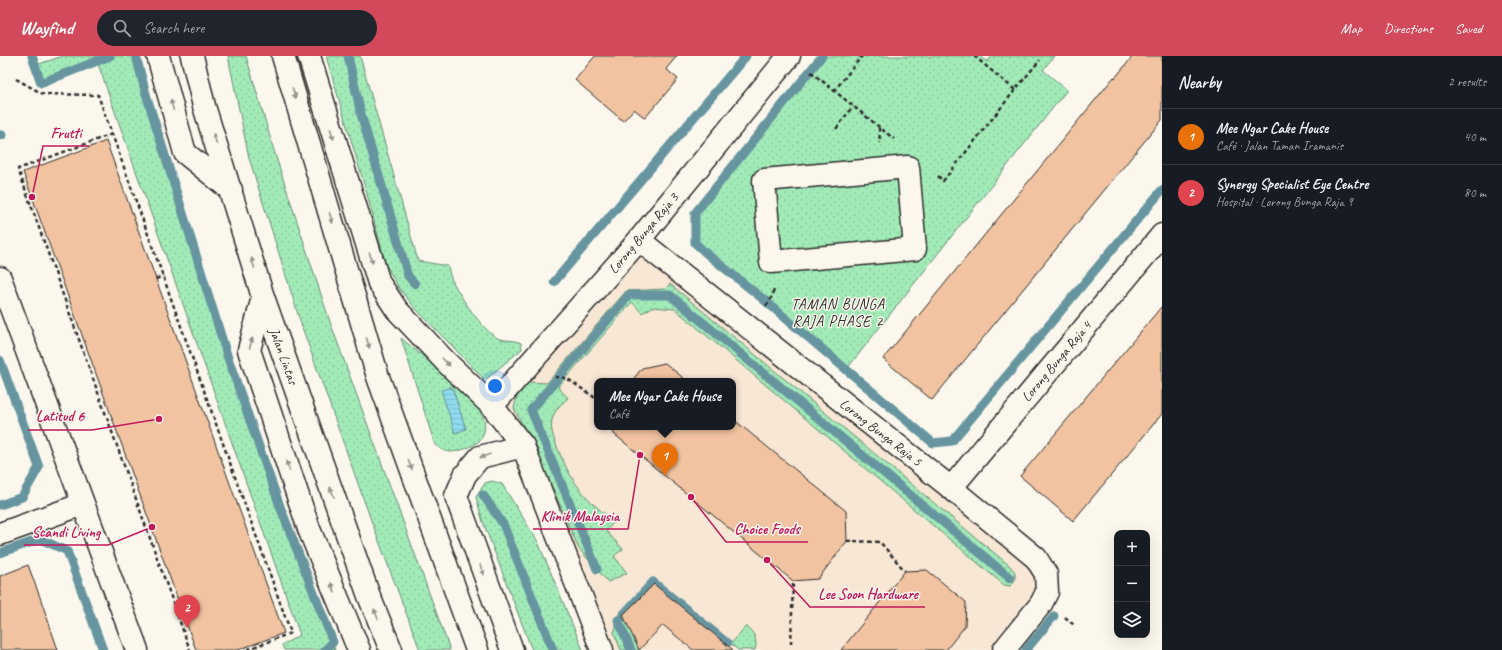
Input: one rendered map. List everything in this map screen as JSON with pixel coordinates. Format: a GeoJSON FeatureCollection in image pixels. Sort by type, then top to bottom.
{"type":"FeatureCollection","features":[{"type":"Feature","properties":{"kind":"main road"},"geometry":{"type":"LineString","coordinates":[[158,56],[185,153],[231,190]]}},
{"type":"Feature","properties":{"kind":"main road","name":"Jalan Lintas"},"geometry":{"type":"LineString","coordinates":[[192,56],[204,106],[263,297],[369,596],[391,650]]}},
{"type":"Feature","properties":{"kind":"main road"},"geometry":{"type":"LineString","coordinates":[[201,56],[204,106]]}},
{"type":"Feature","properties":{"kind":"main road"},"geometry":{"type":"LineString","coordinates":[[282,56],[378,377],[477,650]]}},
{"type":"Feature","properties":{"kind":"main road"},"geometry":{"type":"LineString","coordinates":[[309,56],[379,283],[402,316],[446,362],[492,406],[523,446],[602,650]]}},
{"type":"Feature","properties":{"kind":"main road","name":"Lorong Bunga Raja 3"},"geometry":{"type":"LineString","coordinates":[[492,406],[638,240],[789,56]]}},
{"type":"Feature","properties":{"kind":"main road"},"geometry":{"type":"LineString","coordinates":[[908,167],[915,249],[771,262],[764,180],[908,167]]}},
{"type":"Feature","properties":{"kind":"main road","name":"Lorong Bunga Raja 4"},"geometry":{"type":"LineString","coordinates":[[951,488],[1162,234]]}},
{"type":"Feature","properties":{"kind":"main road","name":"Lorong Bunga Raja 5"},"geometry":{"type":"LineString","coordinates":[[638,240],[951,488],[1036,558],[1046,574],[1047,592],[1040,604],[1004,650]]}},
{"type":"Feature","properties":{"kind":"main road"},"geometry":{"type":"LineString","coordinates":[[0,278],[137,650]]}},
{"type":"Feature","properties":{"kind":"main road"},"geometry":{"type":"LineString","coordinates":[[263,297],[249,350],[309,529],[359,650]]}},
{"type":"Feature","properties":{"kind":"main road"},"geometry":{"type":"LineString","coordinates":[[512,650],[456,496],[465,475],[480,457],[523,446]]}},
{"type":"Feature","properties":{"kind":"main road"},"geometry":{"type":"LineString","coordinates":[[0,534],[83,504]]}},
{"type":"Feature","properties":{"kind":"path"},"geometry":{"type":"LineString","coordinates":[[834,92],[862,56]]}},
{"type":"Feature","properties":{"kind":"path"},"geometry":{"type":"LineString","coordinates":[[974,56],[1015,90]]}},
{"type":"Feature","properties":{"kind":"path"},"geometry":{"type":"LineString","coordinates":[[938,176],[943,181],[1040,60]]}},
{"type":"Feature","properties":{"kind":"path"},"geometry":{"type":"LineString","coordinates":[[812,73],[896,142]]}},
{"type":"Feature","properties":{"kind":"path"},"geometry":{"type":"LineString","coordinates":[[16,79],[43,94],[98,95],[291,633],[246,650]]}},
{"type":"Feature","properties":{"kind":"path"},"geometry":{"type":"LineString","coordinates":[[836,129],[853,106]]}},
{"type":"Feature","properties":{"kind":"path"},"geometry":{"type":"LineString","coordinates":[[112,134],[18,169],[190,650]]}},
{"type":"Feature","properties":{"kind":"path"},"geometry":{"type":"LineString","coordinates":[[156,279],[163,276]]}},
{"type":"Feature","properties":{"kind":"path"},"geometry":{"type":"LineString","coordinates":[[766,305],[770,301]]}},
{"type":"Feature","properties":{"kind":"path"},"geometry":{"type":"LineString","coordinates":[[69,311],[73,310]]}},
{"type":"Feature","properties":{"kind":"path"},"geometry":{"type":"LineString","coordinates":[[566,378],[594,397]]}},
{"type":"Feature","properties":{"kind":"path"},"geometry":{"type":"LineString","coordinates":[[847,541],[880,542],[905,572]]}},
{"type":"Feature","properties":{"kind":"path"},"geometry":{"type":"LineString","coordinates":[[791,644],[793,581]]}},
{"type":"Feature","properties":{"kind":"path"},"geometry":{"type":"LineString","coordinates":[[1061,613],[1075,626]]}},
{"type":"Feature","properties":{"kind":"shaded area"},"geometry":{"type":"Polygon","coordinates":[[[639,240],[1046,574],[1004,650],[602,650],[523,446],[492,406],[639,240]]]}},
{"type":"Feature","properties":{"kind":"green space"},"geometry":{"type":"Polygon","coordinates":[[[32,56],[36,56],[39,64],[63,56],[136,56],[146,94],[228,358],[281,509],[335,650],[284,650],[282,645],[300,635],[97,61],[41,83],[32,56]]]}},
{"type":"Feature","properties":{"kind":"green space"},"geometry":{"type":"Polygon","coordinates":[[[228,56],[246,56],[275,154],[330,322],[450,650],[420,650],[371,520],[302,327],[249,158],[228,56]]]}},
{"type":"Feature","properties":{"kind":"green space"},"geometry":{"type":"Polygon","coordinates":[[[326,56],[360,56],[418,261],[448,266],[450,275],[458,291],[479,321],[494,336],[500,339],[521,343],[522,349],[485,380],[415,308],[400,290],[386,265],[365,187],[326,56]]]}},
{"type":"Feature","properties":{"kind":"green space"},"geometry":{"type":"Polygon","coordinates":[[[822,56],[980,56],[987,62],[992,56],[1054,56],[1043,70],[1067,90],[846,370],[695,243],[695,213],[822,56]]]}},
{"type":"Feature","properties":{"kind":"green space"},"geometry":{"type":"Polygon","coordinates":[[[670,284],[1010,566],[1015,572],[1015,580],[1010,586],[1004,585],[675,309],[653,307],[642,313],[632,302],[558,387],[568,398],[556,411],[552,424],[557,447],[568,471],[587,497],[614,522],[606,531],[623,549],[614,556],[627,573],[608,582],[579,549],[541,461],[514,408],[517,397],[529,382],[547,383],[626,291],[665,289],[670,284]]]}},
{"type":"Feature","properties":{"kind":"green space"},"geometry":{"type":"Polygon","coordinates":[[[401,338],[458,386],[477,407],[484,420],[483,435],[474,445],[461,450],[449,452],[435,445],[401,338]],[[452,387],[454,432],[455,433],[466,429],[452,387]]]}},
{"type":"Feature","properties":{"kind":"green space"},"geometry":{"type":"Polygon","coordinates":[[[492,481],[502,484],[538,542],[583,650],[532,650],[483,522],[476,497],[485,483],[492,481]]]}},
{"type":"Feature","properties":{"kind":"green space"},"geometry":{"type":"Polygon","coordinates":[[[623,615],[640,650],[621,650],[614,633],[618,620],[623,615]]]}},
{"type":"Feature","properties":{"kind":"green space"},"geometry":{"type":"Polygon","coordinates":[[[746,626],[755,636],[755,650],[738,650],[731,644],[746,626]]]}},
{"type":"Feature","properties":{"kind":"water"},"geometry":{"type":"Polygon","coordinates":[[[452,387],[466,429],[455,433],[441,390],[452,387]]]}},
{"type":"Feature","properties":{"kind":"building"},"geometry":{"type":"Polygon","coordinates":[[[595,56],[677,56],[666,69],[678,79],[645,118],[634,109],[623,121],[575,80],[595,56]]]}},
{"type":"Feature","properties":{"kind":"building"},"geometry":{"type":"Polygon","coordinates":[[[1133,56],[1162,56],[1162,120],[932,400],[883,359],[1114,77],[1115,78],[1133,56]]]}},
{"type":"Feature","properties":{"kind":"building"},"geometry":{"type":"Polygon","coordinates":[[[106,141],[284,633],[238,650],[196,650],[23,172],[106,141]]]}},
{"type":"Feature","properties":{"kind":"building"},"geometry":{"type":"Polygon","coordinates":[[[1162,306],[1162,414],[1073,521],[1020,476],[1162,306]]]}},
{"type":"Feature","properties":{"kind":"building"},"geometry":{"type":"Polygon","coordinates":[[[665,363],[683,378],[634,378],[642,368],[665,363]]]}},
{"type":"Feature","properties":{"kind":"building"},"geometry":{"type":"Polygon","coordinates":[[[736,421],[846,511],[847,541],[818,579],[793,581],[614,434],[613,430],[736,430],[736,421]]]}},
{"type":"Feature","properties":{"kind":"building"},"geometry":{"type":"Polygon","coordinates":[[[28,565],[58,650],[0,650],[0,576],[28,565]]]}},
{"type":"Feature","properties":{"kind":"building"},"geometry":{"type":"Polygon","coordinates":[[[927,570],[966,602],[965,626],[946,650],[841,650],[905,571],[927,570]]]}},
{"type":"Feature","properties":{"kind":"building"},"geometry":{"type":"Polygon","coordinates":[[[654,584],[733,650],[693,650],[663,625],[639,650],[623,615],[654,584]]]}},
{"type":"Feature","properties":{"kind":"waterway"},"geometry":{"type":"LineString","coordinates":[[32,56],[41,83],[110,56]]}},
{"type":"Feature","properties":{"kind":"waterway"},"geometry":{"type":"LineString","coordinates":[[136,56],[146,94],[228,358],[281,509],[333,642],[325,650]]}},
{"type":"Feature","properties":{"kind":"waterway"},"geometry":{"type":"LineString","coordinates":[[348,56],[361,114],[408,276],[415,284]]}},
{"type":"Feature","properties":{"kind":"waterway"},"geometry":{"type":"LineString","coordinates":[[554,282],[746,56]]}},
{"type":"Feature","properties":{"kind":"waterway"},"geometry":{"type":"LineString","coordinates":[[822,56],[695,213],[695,243],[933,443],[952,441],[1162,190]]}},
{"type":"Feature","properties":{"kind":"waterway"},"geometry":{"type":"LineString","coordinates":[[597,569],[531,410],[629,295],[670,295],[1010,578]]}},
{"type":"Feature","properties":{"kind":"waterway"},"geometry":{"type":"LineString","coordinates":[[0,360],[39,467],[22,497],[0,505]]}},
{"type":"Feature","properties":{"kind":"waterway"},"geometry":{"type":"LineString","coordinates":[[483,495],[503,524],[553,650]]}},
{"type":"Feature","properties":{"kind":"waterway"},"geometry":{"type":"LineString","coordinates":[[0,553],[40,539],[67,551],[103,650]]}},
{"type":"Feature","properties":{"kind":"waterway"},"geometry":{"type":"LineString","coordinates":[[619,622],[623,615],[653,582],[727,643],[722,650]]}},
{"type":"Feature","properties":{"kind":"waterway"},"geometry":{"type":"LineString","coordinates":[[1026,650],[1054,616]]}},
{"type":"Feature","properties":{"kind":"waterway"},"geometry":{"type":"LineString","coordinates":[[618,620],[631,650]]}},
{"type":"Feature","properties":{"kind":"place","name":"Frutti"},"geometry":{"type":"Point","coordinates":[32,197]}},
{"type":"Feature","properties":{"kind":"place","name":"Latitud 6"},"geometry":{"type":"Point","coordinates":[159,419]}},
{"type":"Feature","properties":{"kind":"place","name":"Klinik Malaysia"},"geometry":{"type":"Point","coordinates":[640,455]}},
{"type":"Feature","properties":{"kind":"place","name":"Mee Ngar Cake House"},"geometry":{"type":"Point","coordinates":[665,476]}},
{"type":"Feature","properties":{"kind":"place","name":"Choice Foods"},"geometry":{"type":"Point","coordinates":[691,497]}},
{"type":"Feature","properties":{"kind":"place","name":"Scandi Living"},"geometry":{"type":"Point","coordinates":[152,527]}},
{"type":"Feature","properties":{"kind":"place","name":"Lee Soon Hardware"},"geometry":{"type":"Point","coordinates":[767,560]}},
{"type":"Feature","properties":{"kind":"place","name":"Synergy Specialist Eye Centre"},"geometry":{"type":"Point","coordinates":[187,628]}},
{"type":"Feature","properties":{"kind":"district","name":"TAMAN BUNGA RAJA PHASE 2"},"geometry":{"type":"Point","coordinates":[838,312]}}]}
